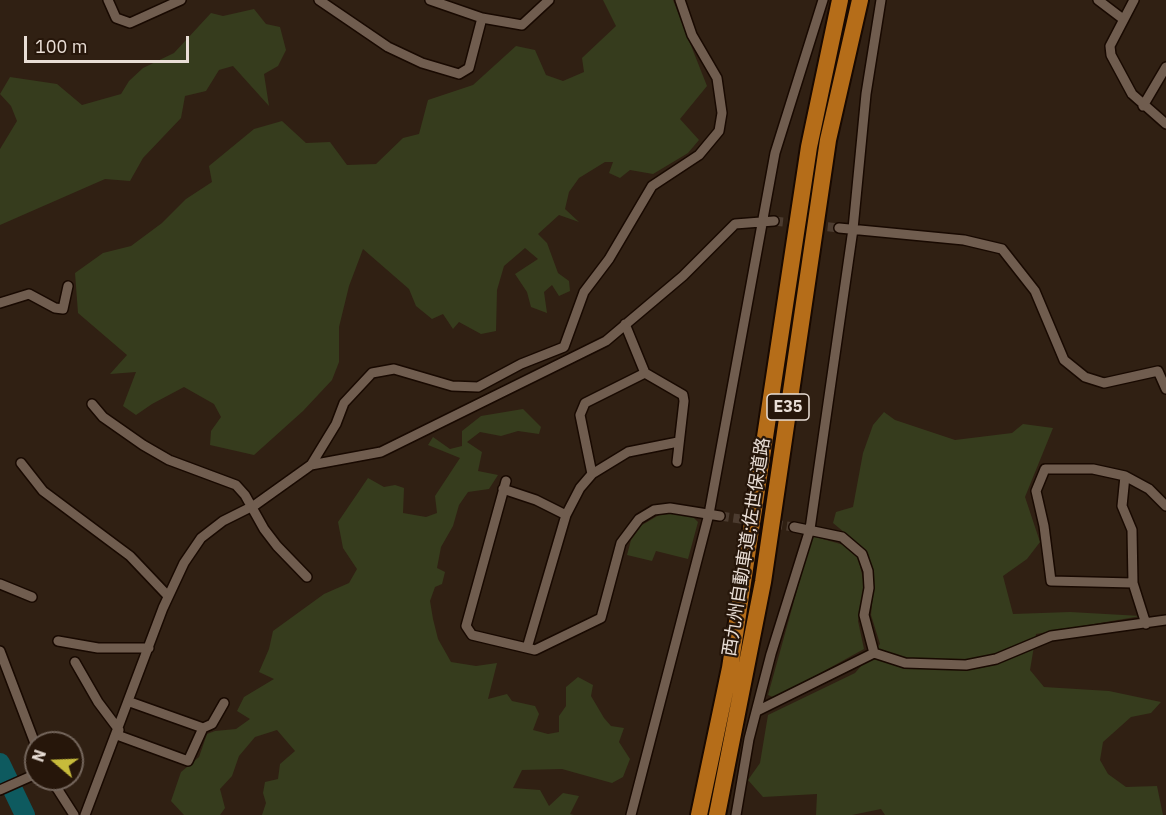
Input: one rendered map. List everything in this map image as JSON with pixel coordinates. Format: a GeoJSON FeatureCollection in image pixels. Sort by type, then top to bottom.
{"type":"FeatureCollection","features":[{"type":"Feature","properties":{"kind":"highway","name":"西九州自動車道;佐世保道路"},"geometry":{"type":"LineString","coordinates":[[699,815],[734,648],[809,147],[840,0]]}},
{"type":"Feature","properties":{"kind":"highway","name":"西九州自動車道;佐世保道路"},"geometry":{"type":"LineString","coordinates":[[717,815],[763,582],[828,140],[860,0]]}},
{"type":"Feature","properties":{"kind":"street"},"geometry":{"type":"LineString","coordinates":[[108,0],[116,18],[130,23],[179,0]]}},
{"type":"Feature","properties":{"kind":"street"},"geometry":{"type":"LineString","coordinates":[[430,0],[482,18],[522,25],[549,0]]}},
{"type":"Feature","properties":{"kind":"street"},"geometry":{"type":"LineString","coordinates":[[311,465],[336,423],[344,403],[372,373],[394,369],[452,386],[478,387],[521,364],[564,347],[584,292],[609,259],[652,186],[699,155],[718,131],[722,113],[717,78],[692,35],[680,0]]}},
{"type":"Feature","properties":{"kind":"street"},"geometry":{"type":"LineString","coordinates":[[631,815],[709,514],[769,220],[775,153],[823,0]]}},
{"type":"Feature","properties":{"kind":"street"},"geometry":{"type":"LineString","coordinates":[[736,815],[749,740],[771,654],[810,529],[853,229],[866,94],[881,0]]}},
{"type":"Feature","properties":{"kind":"street"},"geometry":{"type":"LineString","coordinates":[[1098,0],[1124,19]]}},
{"type":"Feature","properties":{"kind":"street"},"geometry":{"type":"LineString","coordinates":[[1134,0],[1110,46],[1111,55],[1132,94],[1166,124]]}},
{"type":"Feature","properties":{"kind":"street"},"geometry":{"type":"LineString","coordinates":[[324,1],[388,47],[422,63],[459,74],[469,68],[482,18]]}},
{"type":"Feature","properties":{"kind":"street"},"geometry":{"type":"LineString","coordinates":[[1143,106],[1166,67]]}},
{"type":"Feature","properties":{"kind":"street"},"geometry":{"type":"LineString","coordinates":[[85,815],[130,702],[168,596],[184,563],[201,538],[222,521],[251,506],[311,465],[381,452],[606,341],[683,276],[735,224],[769,220]]}},
{"type":"Feature","properties":{"kind":"street"},"geometry":{"type":"LineString","coordinates":[[839,228],[964,240],[1002,249],[1035,291],[1064,360],[1085,377],[1104,383],[1158,371],[1166,388]]}},
{"type":"Feature","properties":{"kind":"street"},"geometry":{"type":"LineString","coordinates":[[0,303],[29,294],[55,308],[63,309],[68,286]]}},
{"type":"Feature","properties":{"kind":"street"},"geometry":{"type":"LineString","coordinates":[[625,324],[645,373],[682,395],[684,401],[677,462]]}},
{"type":"Feature","properties":{"kind":"street"},"geometry":{"type":"LineString","coordinates":[[592,474],[580,415],[585,403],[645,373]]}},
{"type":"Feature","properties":{"kind":"street"},"geometry":{"type":"LineString","coordinates":[[92,404],[103,417],[169,460],[236,486],[277,546],[307,576]]}},
{"type":"Feature","properties":{"kind":"street"},"geometry":{"type":"LineString","coordinates":[[527,648],[572,500],[592,474],[628,452],[678,442]]}},
{"type":"Feature","properties":{"kind":"street"},"geometry":{"type":"LineString","coordinates":[[21,463],[43,491],[130,556],[168,596]]}},
{"type":"Feature","properties":{"kind":"street"},"geometry":{"type":"LineString","coordinates":[[1133,583],[1051,581],[1044,526],[1036,491],[1045,469],[1093,469],[1125,476],[1149,489],[1166,506]]}},
{"type":"Feature","properties":{"kind":"street"},"geometry":{"type":"LineString","coordinates":[[1125,476],[1122,506],[1132,530],[1133,583],[1146,624]]}},
{"type":"Feature","properties":{"kind":"street"},"geometry":{"type":"LineString","coordinates":[[566,515],[505,485],[466,626],[472,635],[535,650],[601,618],[621,543],[639,519],[654,510],[670,507],[720,516]]}},
{"type":"Feature","properties":{"kind":"street"},"geometry":{"type":"LineString","coordinates":[[794,526],[842,537],[862,554],[868,571],[869,588],[864,615],[874,653]]}},
{"type":"Feature","properties":{"kind":"street"},"geometry":{"type":"LineString","coordinates":[[0,584],[32,597]]}},
{"type":"Feature","properties":{"kind":"street"},"geometry":{"type":"LineString","coordinates":[[757,711],[874,653],[905,663],[966,665],[996,659],[1051,636],[1166,620]]}},
{"type":"Feature","properties":{"kind":"street"},"geometry":{"type":"LineString","coordinates":[[58,641],[98,648],[149,648]]}},
{"type":"Feature","properties":{"kind":"street"},"geometry":{"type":"LineString","coordinates":[[0,651],[30,731]]}},
{"type":"Feature","properties":{"kind":"street"},"geometry":{"type":"LineString","coordinates":[[75,662],[118,732],[188,761],[203,728],[212,724],[224,703]]}},
{"type":"Feature","properties":{"kind":"street"},"geometry":{"type":"LineString","coordinates":[[130,702],[203,728]]}},
{"type":"Feature","properties":{"kind":"street"},"geometry":{"type":"LineString","coordinates":[[0,790],[24,779]]}},
{"type":"Feature","properties":{"kind":"street"},"geometry":{"type":"LineString","coordinates":[[59,791],[74,815]]}},
{"type":"Feature","properties":{"kind":"green space"},"geometry":{"type":"Polygon","coordinates":[[[603,0],[673,0],[707,86],[680,119],[699,140],[688,153],[653,174],[630,170],[620,178],[609,173],[613,162],[605,162],[579,178],[569,192],[565,209],[579,222],[559,215],[538,234],[547,243],[558,273],[569,281],[570,291],[559,296],[552,285],[544,292],[547,313],[531,307],[527,292],[515,274],[538,259],[525,248],[504,266],[497,290],[496,331],[481,334],[459,322],[453,329],[443,314],[432,319],[416,306],[409,289],[363,249],[349,286],[339,327],[339,362],[332,380],[303,411],[254,455],[210,445],[211,431],[221,417],[214,404],[184,387],[136,415],[123,406],[136,372],[110,374],[127,355],[78,313],[75,273],[103,253],[131,246],[162,223],[186,199],[212,182],[209,166],[254,129],[282,121],[306,143],[330,142],[347,165],[376,164],[403,138],[419,134],[428,100],[473,85],[516,46],[535,50],[546,75],[563,81],[584,72],[582,58],[616,26],[603,0]]]}},
{"type":"Feature","properties":{"kind":"green space"},"geometry":{"type":"Polygon","coordinates":[[[254,9],[266,24],[280,27],[286,50],[278,66],[264,74],[269,106],[233,66],[219,70],[206,91],[185,96],[181,118],[143,158],[130,181],[105,179],[0,225],[0,149],[17,121],[11,106],[0,94],[10,77],[57,84],[82,105],[121,94],[129,81],[143,68],[174,53],[211,13],[223,16],[254,9]]]}},
{"type":"Feature","properties":{"kind":"green space"},"geometry":{"type":"Polygon","coordinates":[[[523,409],[541,427],[539,434],[518,431],[501,436],[480,432],[467,442],[482,452],[478,471],[498,475],[489,489],[468,492],[459,505],[453,526],[441,547],[437,568],[445,572],[442,584],[435,587],[430,601],[438,639],[451,662],[476,666],[497,663],[488,699],[507,694],[512,701],[535,706],[539,714],[533,730],[548,734],[559,732],[559,716],[566,706],[566,687],[578,677],[593,685],[591,696],[604,718],[611,726],[624,728],[619,742],[630,759],[623,777],[612,783],[562,769],[522,770],[513,788],[540,790],[549,806],[563,793],[579,796],[570,814],[574,815],[262,815],[266,803],[263,793],[265,782],[278,779],[280,764],[295,751],[277,730],[255,737],[239,756],[232,776],[220,789],[225,808],[220,815],[184,815],[171,801],[181,772],[199,757],[207,734],[236,729],[250,719],[237,711],[244,697],[274,679],[259,672],[269,649],[273,631],[324,594],[349,583],[357,569],[343,548],[338,522],[368,478],[384,487],[395,485],[404,488],[403,513],[426,517],[437,513],[435,496],[460,458],[428,445],[433,437],[450,449],[462,446],[462,431],[481,416],[523,409]]]}},
{"type":"Feature","properties":{"kind":"green space"},"geometry":{"type":"Polygon","coordinates":[[[884,412],[895,420],[955,440],[1012,433],[1023,424],[1053,428],[1025,497],[1040,542],[1027,559],[1003,576],[1013,614],[1070,612],[1141,616],[1036,634],[1030,670],[1044,687],[1109,691],[1161,702],[1151,713],[1131,717],[1103,742],[1100,760],[1108,774],[1126,787],[1157,786],[1163,815],[885,815],[881,809],[852,815],[816,815],[817,794],[763,797],[748,780],[760,763],[768,715],[855,673],[880,644],[871,615],[874,582],[862,547],[833,523],[836,512],[853,507],[863,453],[873,425],[884,412]]]}},
{"type":"Feature","properties":{"kind":"green space"},"geometry":{"type":"Polygon","coordinates":[[[671,513],[693,517],[698,522],[688,559],[656,551],[652,561],[627,555],[631,540],[642,525],[659,515],[671,513]]]}},
{"type":"Feature","properties":{"kind":"green space"},"geometry":{"type":"Polygon","coordinates":[[[812,536],[844,545],[858,556],[864,584],[858,621],[864,649],[775,698],[768,695],[812,536]]]}},
{"type":"Feature","properties":{"kind":"waterway"},"geometry":{"type":"LineString","coordinates":[[0,763],[25,815]]}},
{"type":"Feature","properties":{"kind":"tunnel"},"geometry":{"type":"LineString","coordinates":[[774,221],[839,228]]}},
{"type":"Feature","properties":{"kind":"tunnel"},"geometry":{"type":"LineString","coordinates":[[720,516],[794,527]]}}]}
